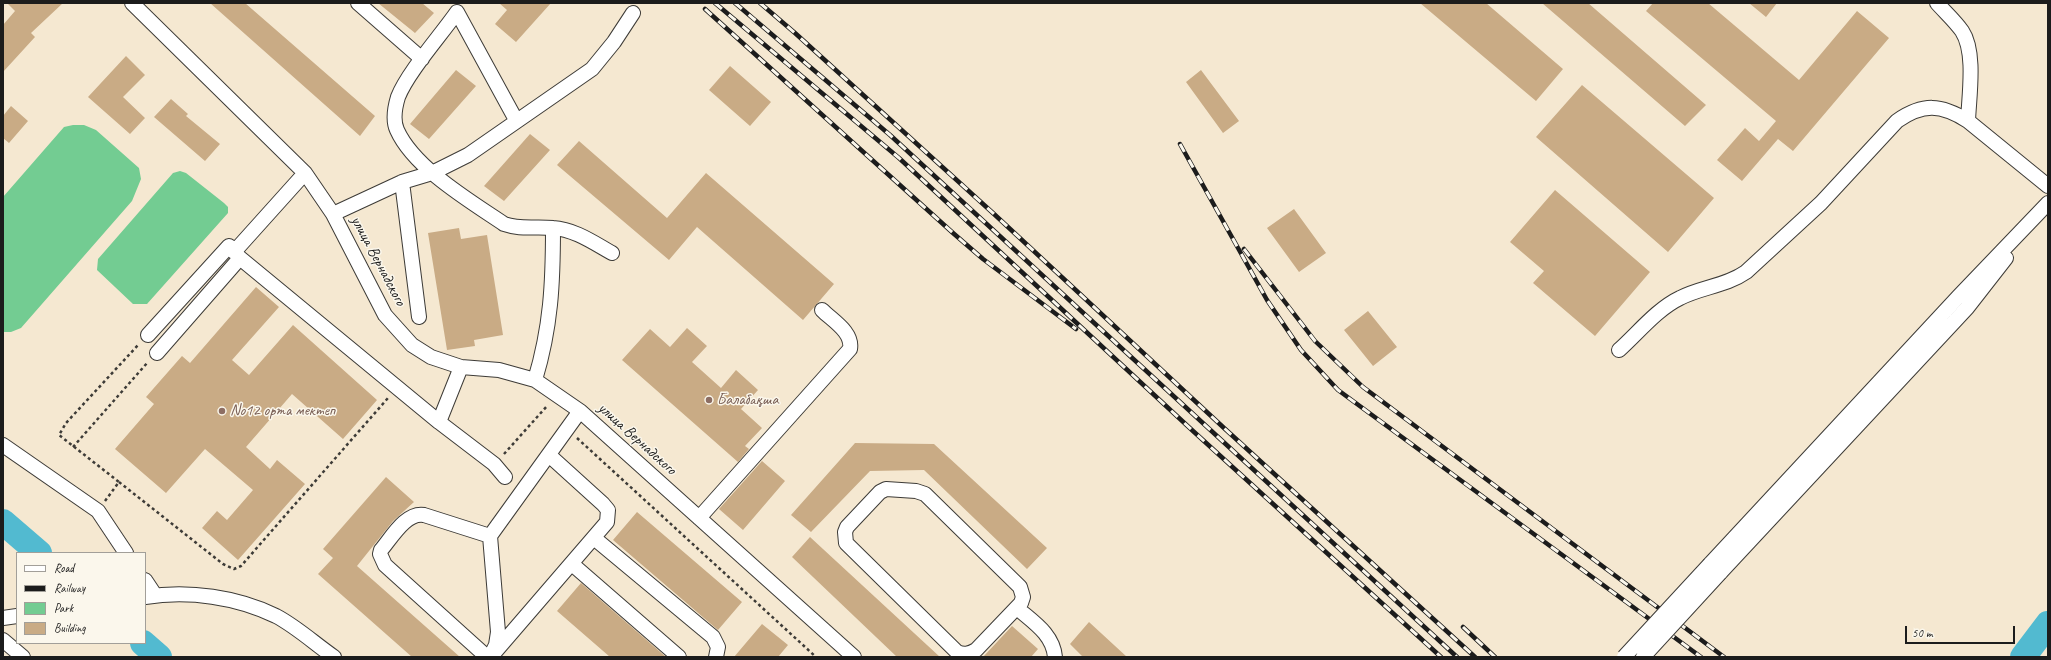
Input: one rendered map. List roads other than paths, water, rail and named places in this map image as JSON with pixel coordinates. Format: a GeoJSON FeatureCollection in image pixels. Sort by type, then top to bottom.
{"type":"FeatureCollection","features":[{"type":"Feature","properties":{"kind":"street","name":"улица Вернадского"},"geometry":{"type":"LineString","coordinates":[[132,3],[305,173],[333,214],[386,315],[412,345],[431,356],[461,367],[499,370],[535,380],[580,411],[854,657]]}},
{"type":"Feature","properties":{"kind":"street"},"geometry":{"type":"LineString","coordinates":[[358,3],[422,60]]}},
{"type":"Feature","properties":{"kind":"street"},"geometry":{"type":"LineString","coordinates":[[1937,3],[1963,32],[1968,46],[1970,64],[1968,121]]}},
{"type":"Feature","properties":{"kind":"street"},"geometry":{"type":"LineString","coordinates":[[454,7],[422,60],[404,84],[398,98],[395,113],[396,129],[409,151],[432,173],[504,224],[514,228],[553,228],[567,230],[612,254]]}},
{"type":"Feature","properties":{"kind":"street"},"geometry":{"type":"LineString","coordinates":[[454,7],[516,120]]}},
{"type":"Feature","properties":{"kind":"street"},"geometry":{"type":"LineString","coordinates":[[333,214],[402,182],[432,173],[468,155],[516,120],[592,69],[614,42],[633,14]]}},
{"type":"Feature","properties":{"kind":"street"},"geometry":{"type":"LineString","coordinates":[[1619,350],[1669,304],[1690,293],[1737,278],[1746,272],[1821,203],[1897,121],[1907,114],[1927,107],[1940,108],[1954,113],[1968,121],[2048,186]]}},
{"type":"Feature","properties":{"kind":"street"},"geometry":{"type":"LineString","coordinates":[[157,353],[305,173]]}},
{"type":"Feature","properties":{"kind":"street"},"geometry":{"type":"LineString","coordinates":[[402,182],[419,317]]}},
{"type":"Feature","properties":{"kind":"street"},"geometry":{"type":"LineString","coordinates":[[1643,657],[1715,569],[1959,296],[2048,204]]}},
{"type":"Feature","properties":{"kind":"street"},"geometry":{"type":"LineString","coordinates":[[535,380],[549,327],[553,281],[553,228]]}},
{"type":"Feature","properties":{"kind":"street"},"geometry":{"type":"LineString","coordinates":[[148,335],[229,246],[237,255],[439,422],[494,464],[505,477]]}},
{"type":"Feature","properties":{"kind":"street"},"geometry":{"type":"LineString","coordinates":[[699,518],[850,349],[851,342],[848,335],[822,310]]}},
{"type":"Feature","properties":{"kind":"street"},"geometry":{"type":"LineString","coordinates":[[439,422],[461,367]]}},
{"type":"Feature","properties":{"kind":"street"},"geometry":{"type":"LineString","coordinates":[[489,657],[496,645],[498,632],[490,536],[550,456],[580,411]]}},
{"type":"Feature","properties":{"kind":"street"},"geometry":{"type":"LineString","coordinates":[[3,445],[98,511],[125,552]]}},
{"type":"Feature","properties":{"kind":"street"},"geometry":{"type":"LineString","coordinates":[[489,657],[572,564],[607,522],[608,510],[603,504],[550,456]]}},
{"type":"Feature","properties":{"kind":"street"},"geometry":{"type":"LineString","coordinates":[[886,489],[916,491],[925,494],[1017,582],[1020,586],[1023,597],[1017,608],[976,650],[965,654],[957,652],[850,547],[845,538],[846,527],[880,492],[886,489]]}},
{"type":"Feature","properties":{"kind":"street"},"geometry":{"type":"LineString","coordinates":[[489,657],[385,565],[380,554],[381,550],[410,516],[415,515],[424,515],[490,536]]}},
{"type":"Feature","properties":{"kind":"street"},"geometry":{"type":"LineString","coordinates":[[594,538],[713,637],[718,647],[716,657]]}},
{"type":"Feature","properties":{"kind":"street"},"geometry":{"type":"LineString","coordinates":[[572,564],[679,657]]}},
{"type":"Feature","properties":{"kind":"street"},"geometry":{"type":"LineString","coordinates":[[1624,657],[1715,569]]}},
{"type":"Feature","properties":{"kind":"street"},"geometry":{"type":"LineString","coordinates":[[146,583],[150,596],[180,593],[206,596],[255,607],[278,617],[334,657]]}},
{"type":"Feature","properties":{"kind":"street"},"geometry":{"type":"LineString","coordinates":[[1017,608],[1046,634],[1052,642],[1055,657]]}},
{"type":"Feature","properties":{"kind":"street"},"geometry":{"type":"LineString","coordinates":[[3,618],[16,616]]}},
{"type":"Feature","properties":{"kind":"street"},"geometry":{"type":"LineString","coordinates":[[3,640],[23,657]]}},
{"type":"Feature","properties":{"kind":"waterway"},"geometry":{"type":"LineString","coordinates":[[3,522],[38,552]]}},
{"type":"Feature","properties":{"kind":"waterway"},"geometry":{"type":"LineString","coordinates":[[2023,657],[2048,624]]}},
{"type":"Feature","properties":{"kind":"waterway"},"geometry":{"type":"LineString","coordinates":[[144,644],[159,657]]}},
{"type":"Feature","properties":{"kind":"railway"},"geometry":{"type":"LineString","coordinates":[[715,3],[899,158],[1193,431],[1441,657]]}},
{"type":"Feature","properties":{"kind":"railway"},"geometry":{"type":"LineString","coordinates":[[735,3],[890,135],[1457,657]]}},
{"type":"Feature","properties":{"kind":"railway"},"geometry":{"type":"LineString","coordinates":[[760,3],[994,214],[1224,428],[1475,657]]}},
{"type":"Feature","properties":{"kind":"railway"},"geometry":{"type":"LineString","coordinates":[[705,9],[983,259],[1076,329]]}},
{"type":"Feature","properties":{"kind":"railway"},"geometry":{"type":"LineString","coordinates":[[1180,144],[1267,300],[1301,350],[1338,390],[1701,657]]}},
{"type":"Feature","properties":{"kind":"railway"},"geometry":{"type":"LineString","coordinates":[[1244,249],[1315,341],[1363,387],[1724,657]]}},
{"type":"Feature","properties":{"kind":"railway"},"geometry":{"type":"LineString","coordinates":[[1463,627],[1495,657]]}},
{"type":"Feature","properties":{"kind":"place","name":"Балабақша"},"geometry":{"type":"Point","coordinates":[709,400]}},
{"type":"Feature","properties":{"kind":"place","name":"No12 орта мектеп"},"geometry":{"type":"Point","coordinates":[222,411]}}]}
